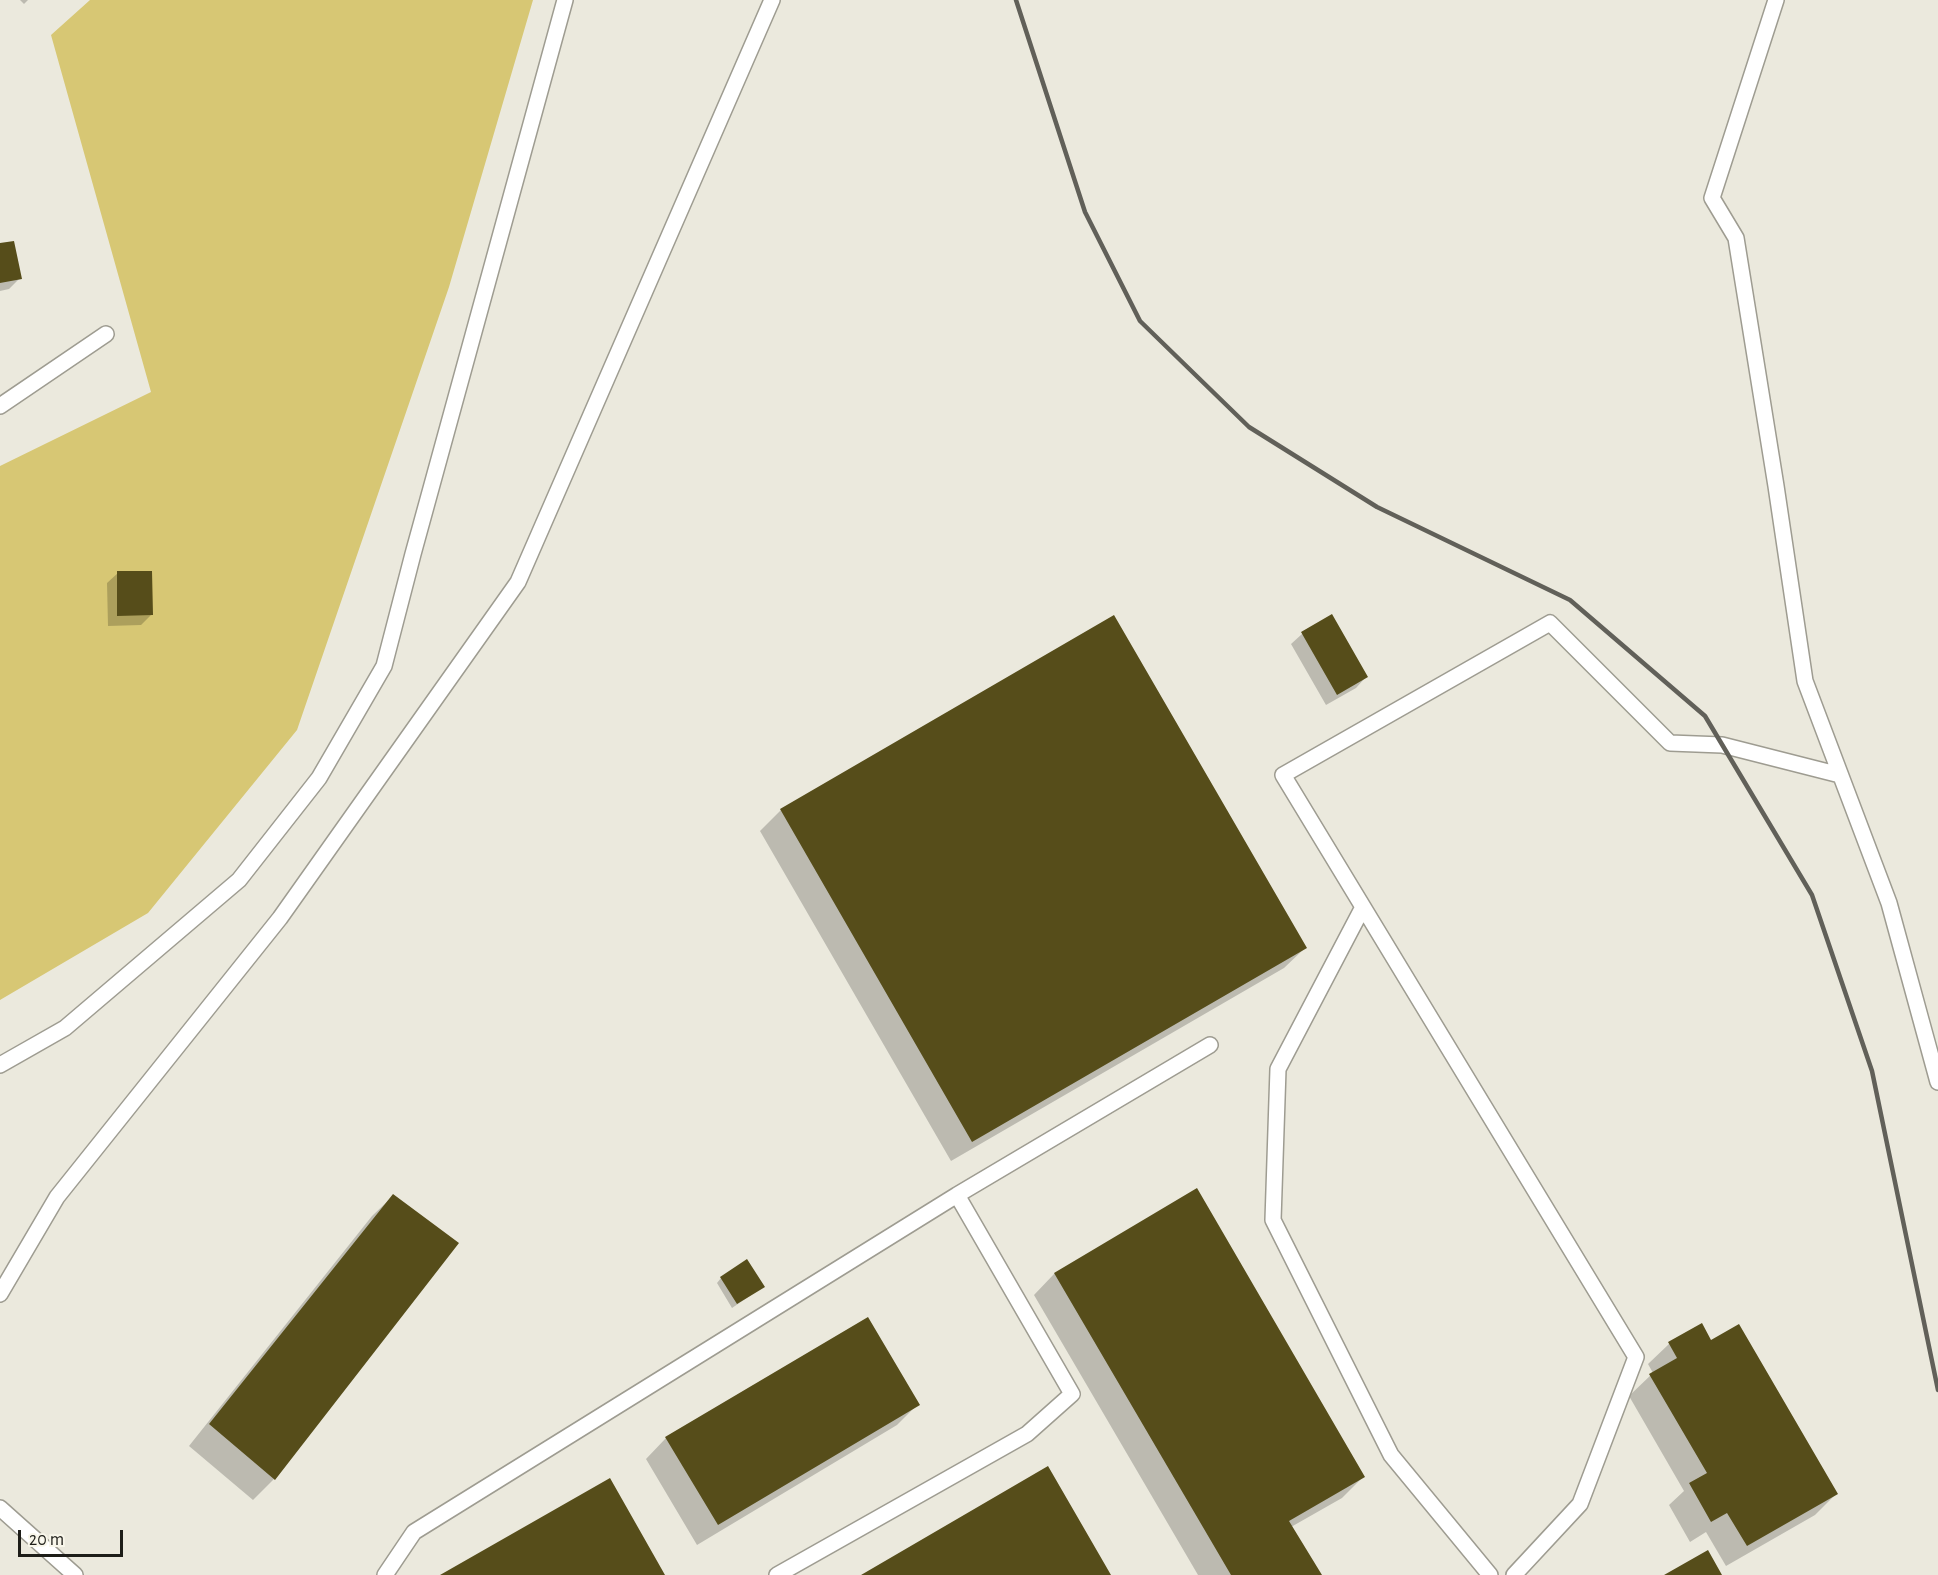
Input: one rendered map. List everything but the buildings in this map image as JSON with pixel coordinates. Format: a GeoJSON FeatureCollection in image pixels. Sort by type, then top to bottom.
{"type":"FeatureCollection","features":[{"type":"Feature","properties":{"kind":"lane"},"geometry":{"type":"LineString","coordinates":[[0,1065],[65,1028],[239,880],[319,778],[384,666],[565,0]]}},
{"type":"Feature","properties":{"kind":"lane"},"geometry":{"type":"LineString","coordinates":[[0,1294],[57,1197],[280,918],[518,582],[772,0]]}},
{"type":"Feature","properties":{"kind":"lane"},"geometry":{"type":"LineString","coordinates":[[1776,0],[1712,198],[1736,238],[1805,681],[1889,903],[1938,1082]]}},
{"type":"Feature","properties":{"kind":"lane"},"geometry":{"type":"LineString","coordinates":[[0,405],[106,334]]}},
{"type":"Feature","properties":{"kind":"lane"},"geometry":{"type":"LineString","coordinates":[[1514,1575],[1580,1504],[1636,1357],[1282,775],[1550,623],[1670,743],[1722,745],[1840,775]]}},
{"type":"Feature","properties":{"kind":"lane"},"geometry":{"type":"LineString","coordinates":[[1363,907],[1278,1069],[1273,1220],[1391,1455],[1490,1575]]}},
{"type":"Feature","properties":{"kind":"lane"},"geometry":{"type":"LineString","coordinates":[[385,1575],[414,1532],[957,1194],[1210,1045]]}},
{"type":"Feature","properties":{"kind":"lane"},"geometry":{"type":"LineString","coordinates":[[777,1575],[931,1486],[1027,1434],[1072,1394],[957,1194]]}},
{"type":"Feature","properties":{"kind":"lane"},"geometry":{"type":"LineString","coordinates":[[0,1508],[75,1575]]}},
{"type":"Feature","properties":{"kind":"shaded area"},"geometry":{"type":"Polygon","coordinates":[[[90,0],[533,0],[449,287],[297,730],[148,913],[0,1000],[0,466],[151,392],[51,35],[90,0]]]}},
{"type":"Feature","properties":{"kind":"railway"},"geometry":{"type":"LineString","coordinates":[[1016,0],[1085,212],[1140,321],[1249,427],[1377,507],[1570,600],[1705,716],[1812,895],[1872,1071],[1938,1390]]}}]}
